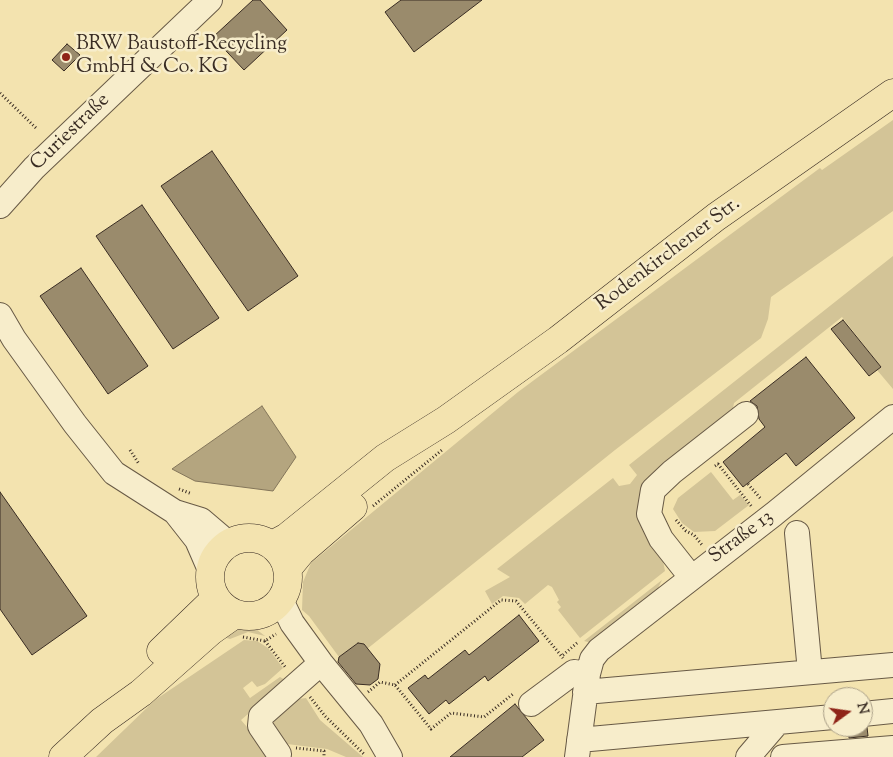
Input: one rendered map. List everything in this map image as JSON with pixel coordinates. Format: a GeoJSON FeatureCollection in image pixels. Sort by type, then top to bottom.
{"type":"FeatureCollection","features":[{"type":"Feature","properties":{"kind":"main road","name":"Rodenkirchener Str."},"geometry":{"type":"LineString","coordinates":[[446,420],[558,340],[716,217],[893,93]]}},
{"type":"Feature","properties":{"kind":"main road"},"geometry":{"type":"LineString","coordinates":[[272,545],[287,537],[386,458],[446,420]]}},
{"type":"Feature","properties":{"kind":"main road"},"geometry":{"type":"LineString","coordinates":[[287,569],[301,552],[395,472],[446,420]]}},
{"type":"Feature","properties":{"kind":"main road"},"geometry":{"type":"LineString","coordinates":[[63,757],[102,721],[132,680],[229,617],[252,616],[269,611],[286,611],[287,569],[281,555],[272,545],[256,539],[232,541],[215,557],[210,570],[211,587],[229,617]]}},
{"type":"Feature","properties":{"kind":"street","name":"Curiestraße"},"geometry":{"type":"LineString","coordinates":[[0,206],[34,168],[210,0]]}},
{"type":"Feature","properties":{"kind":"street"},"geometry":{"type":"LineString","coordinates":[[0,315],[14,339],[64,409],[114,473],[175,512],[201,520],[228,543],[232,541]]}},
{"type":"Feature","properties":{"kind":"street"},"geometry":{"type":"LineString","coordinates":[[685,570],[661,539],[649,514],[653,490],[672,472],[746,414]]}},
{"type":"Feature","properties":{"kind":"street","name":"Straße 13"},"geometry":{"type":"LineString","coordinates":[[586,667],[599,650],[685,570],[774,514],[893,417]]}},
{"type":"Feature","properties":{"kind":"street"},"geometry":{"type":"LineString","coordinates":[[175,512],[197,540],[210,570]]}},
{"type":"Feature","properties":{"kind":"street"},"geometry":{"type":"LineString","coordinates":[[797,533],[810,672]]}},
{"type":"Feature","properties":{"kind":"street"},"geometry":{"type":"LineString","coordinates":[[286,611],[321,663],[371,724],[390,757]]}},
{"type":"Feature","properties":{"kind":"street"},"geometry":{"type":"LineString","coordinates":[[283,750],[260,726],[261,716],[321,663]]}},
{"type":"Feature","properties":{"kind":"street"},"geometry":{"type":"LineString","coordinates":[[525,697],[586,667],[810,672],[893,666]]}},
{"type":"Feature","properties":{"kind":"street"},"geometry":{"type":"LineString","coordinates":[[586,667],[578,749],[778,722],[823,718]]}},
{"type":"Feature","properties":{"kind":"street"},"geometry":{"type":"LineString","coordinates":[[873,713],[891,712]]}},
{"type":"Feature","properties":{"kind":"street"},"geometry":{"type":"LineString","coordinates":[[748,757],[778,722]]}},
{"type":"Feature","properties":{"kind":"street"},"geometry":{"type":"LineString","coordinates":[[783,757],[893,748]]}},
{"type":"Feature","properties":{"kind":"path"},"geometry":{"type":"LineString","coordinates":[[0,93],[36,128]]}},
{"type":"Feature","properties":{"kind":"path"},"geometry":{"type":"LineString","coordinates":[[369,510],[447,447]]}},
{"type":"Feature","properties":{"kind":"path"},"geometry":{"type":"LineString","coordinates":[[711,469],[718,464],[752,507]]}},
{"type":"Feature","properties":{"kind":"path"},"geometry":{"type":"LineString","coordinates":[[745,512],[761,500],[748,484]]}},
{"type":"Feature","properties":{"kind":"path"},"geometry":{"type":"LineString","coordinates":[[673,516],[679,526],[694,534],[702,545]]}},
{"type":"Feature","properties":{"kind":"path"},"geometry":{"type":"LineString","coordinates":[[685,570],[702,545],[710,539]]}},
{"type":"Feature","properties":{"kind":"path"},"geometry":{"type":"LineString","coordinates":[[395,685],[501,600],[516,601],[561,656],[586,667]]}},
{"type":"Feature","properties":{"kind":"path"},"geometry":{"type":"LineString","coordinates":[[229,617],[245,636],[265,641],[286,611]]}},
{"type":"Feature","properties":{"kind":"path"},"geometry":{"type":"LineString","coordinates":[[554,662],[561,656]]}},
{"type":"Feature","properties":{"kind":"path"},"geometry":{"type":"LineString","coordinates":[[362,696],[380,682],[395,685],[431,729],[450,713],[484,717],[525,697]]}},
{"type":"Feature","properties":{"kind":"path"},"geometry":{"type":"LineString","coordinates":[[305,691],[325,716],[368,757]]}},
{"type":"Feature","properties":{"kind":"path"},"geometry":{"type":"LineString","coordinates":[[283,750],[324,751],[324,757]]}},
{"type":"Feature","properties":{"kind":"shaded area"},"geometry":{"type":"Polygon","coordinates":[[[893,120],[893,211],[771,297],[768,319],[761,338],[615,450],[367,649],[364,644],[358,643],[339,657],[309,616],[302,610],[303,582],[311,563],[518,392],[820,168],[822,170],[893,120]]]}},
{"type":"Feature","properties":{"kind":"shaded area"},"geometry":{"type":"Polygon","coordinates":[[[893,256],[893,389],[877,370],[881,367],[842,317],[734,403],[732,413],[647,480],[665,571],[580,638],[558,610],[561,607],[557,602],[559,600],[552,587],[548,585],[525,604],[519,598],[503,596],[492,604],[485,591],[510,577],[497,569],[613,478],[619,486],[630,484],[637,475],[629,465],[893,256]]]}},
{"type":"Feature","properties":{"kind":"shaded area"},"geometry":{"type":"Polygon","coordinates":[[[262,406],[296,457],[273,491],[195,481],[172,469],[262,406]]]}},
{"type":"Feature","properties":{"kind":"shaded area"},"geometry":{"type":"Polygon","coordinates":[[[711,472],[733,500],[740,495],[749,505],[715,531],[694,532],[682,523],[673,509],[678,498],[711,472]]]}},
{"type":"Feature","properties":{"kind":"shaded area"},"geometry":{"type":"Polygon","coordinates":[[[662,580],[655,594],[592,643],[584,641],[662,580]]]}},
{"type":"Feature","properties":{"kind":"shaded area"},"geometry":{"type":"Polygon","coordinates":[[[238,626],[256,629],[265,636],[248,632],[230,639],[223,637],[238,626]]]}},
{"type":"Feature","properties":{"kind":"shaded area"},"geometry":{"type":"Polygon","coordinates":[[[244,640],[257,641],[268,648],[283,668],[265,684],[257,687],[252,681],[243,688],[250,698],[280,677],[287,681],[241,720],[270,754],[269,757],[96,757],[155,700],[244,640]]]}},
{"type":"Feature","properties":{"kind":"shaded area"},"geometry":{"type":"Polygon","coordinates":[[[306,698],[320,720],[363,757],[346,757],[327,749],[287,744],[273,727],[274,719],[298,699],[306,698]]]}},
{"type":"Feature","properties":{"kind":"building"},"geometry":{"type":"Polygon","coordinates":[[[253,0],[260,0],[287,30],[244,70],[213,37],[253,0]]]}},
{"type":"Feature","properties":{"kind":"building"},"geometry":{"type":"Polygon","coordinates":[[[401,0],[482,0],[414,52],[385,12],[401,0]]]}},
{"type":"Feature","properties":{"kind":"building","name":"BRW Baustoff-Recycling GmbH & Co. KG"},"geometry":{"type":"Polygon","coordinates":[[[67,44],[80,55],[64,71],[52,60],[67,44]]]}},
{"type":"Feature","properties":{"kind":"building"},"geometry":{"type":"Polygon","coordinates":[[[212,151],[298,276],[248,311],[161,186],[212,151]]]}},
{"type":"Feature","properties":{"kind":"building"},"geometry":{"type":"Polygon","coordinates":[[[142,205],[219,318],[173,349],[96,236],[142,205]]]}},
{"type":"Feature","properties":{"kind":"building"},"geometry":{"type":"Polygon","coordinates":[[[81,268],[148,366],[108,394],[40,296],[81,268]]]}},
{"type":"Feature","properties":{"kind":"building"},"geometry":{"type":"Polygon","coordinates":[[[843,320],[881,367],[869,376],[831,329],[843,320]]]}},
{"type":"Feature","properties":{"kind":"building"},"geometry":{"type":"Polygon","coordinates":[[[806,357],[855,418],[796,466],[786,453],[743,487],[723,462],[765,427],[759,419],[757,406],[750,401],[806,357]]]}},
{"type":"Feature","properties":{"kind":"building"},"geometry":{"type":"Polygon","coordinates":[[[0,492],[87,616],[32,655],[0,609],[0,492]]]}},
{"type":"Feature","properties":{"kind":"building"},"geometry":{"type":"Polygon","coordinates":[[[519,615],[539,641],[488,681],[485,676],[449,704],[446,700],[429,714],[408,688],[425,675],[428,679],[465,650],[469,655],[519,615]]]}},
{"type":"Feature","properties":{"kind":"building"},"geometry":{"type":"Polygon","coordinates":[[[358,643],[364,644],[380,664],[378,679],[370,685],[356,684],[338,662],[339,657],[358,643]]]}},
{"type":"Feature","properties":{"kind":"building"},"geometry":{"type":"Polygon","coordinates":[[[515,704],[544,740],[522,757],[450,757],[515,704]]]}},
{"type":"Feature","properties":{"kind":"place","name":"BRW Baustoff-Recycling GmbH & Co. KG"},"geometry":{"type":"Point","coordinates":[66,57]}}]}
